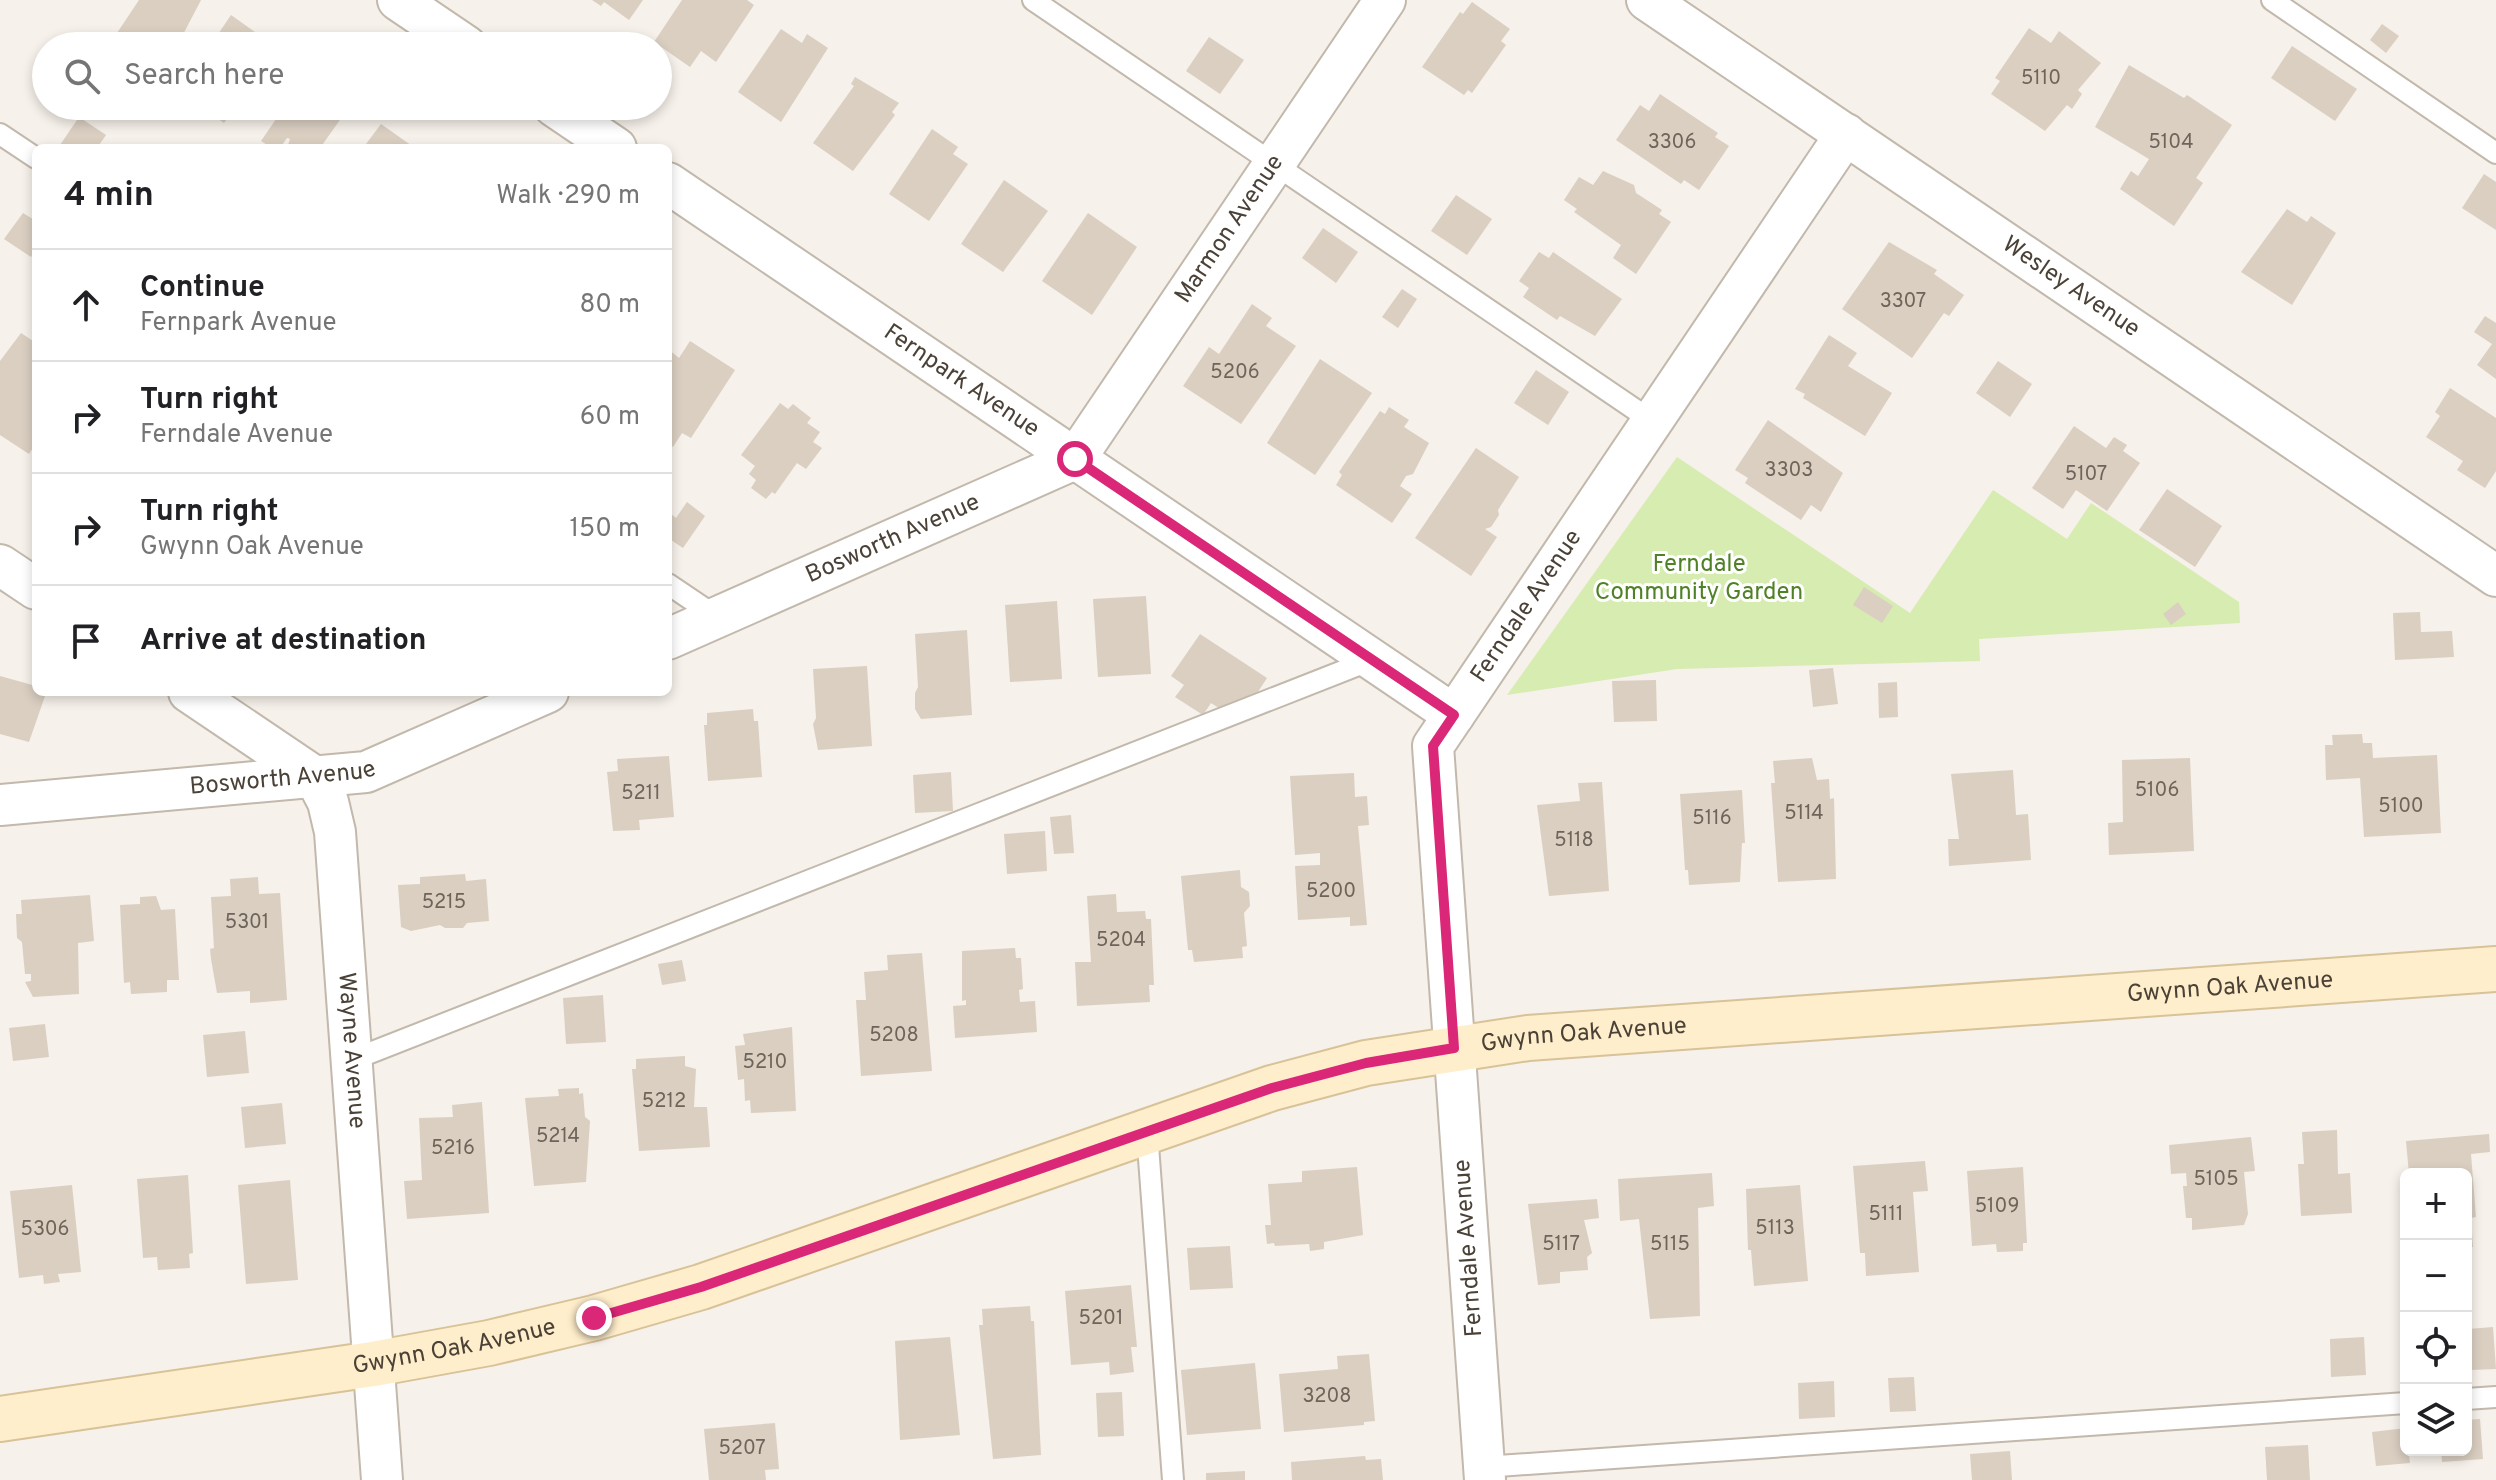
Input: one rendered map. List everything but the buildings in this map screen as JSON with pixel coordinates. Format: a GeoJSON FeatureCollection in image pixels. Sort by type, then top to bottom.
{"type":"FeatureCollection","features":[{"type":"Feature","properties":{"kind":"main road","name":"Gwynn Oak Avenue"},"geometry":{"type":"LineString","coordinates":[[0,1419],[373,1364],[489,1343],[594,1318],[701,1287],[1272,1088],[1366,1063],[1528,1038],[2496,969]]}},
{"type":"Feature","properties":{"kind":"street"},"geometry":{"type":"LineString","coordinates":[[398,0],[445,32]]}},
{"type":"Feature","properties":{"kind":"street","name":"Marmon Avenue"},"geometry":{"type":"LineString","coordinates":[[1075,459],[1385,0]]}},
{"type":"Feature","properties":{"kind":"street","name":"Wesley Avenue"},"geometry":{"type":"LineString","coordinates":[[1647,0],[2496,576]]}},
{"type":"Feature","properties":{"kind":"street"},"geometry":{"type":"LineString","coordinates":[[575,120],[610,144]]}},
{"type":"Feature","properties":{"kind":"street","name":"Ferndale Avenue"},"geometry":{"type":"LineString","coordinates":[[1485,1473],[1433,746],[1846,134]]}},
{"type":"Feature","properties":{"kind":"street","name":"Fernpark Avenue"},"geometry":{"type":"LineString","coordinates":[[672,186],[1454,715]]}},
{"type":"Feature","properties":{"kind":"street","name":"Bosworth Avenue"},"geometry":{"type":"LineString","coordinates":[[672,637],[1075,459]]}},
{"type":"Feature","properties":{"kind":"street"},"geometry":{"type":"LineString","coordinates":[[0,565],[32,586]]}},
{"type":"Feature","properties":{"kind":"street"},"geometry":{"type":"LineString","coordinates":[[195,696],[315,777]]}},
{"type":"Feature","properties":{"kind":"street","name":"Bosworth Avenue"},"geometry":{"type":"LineString","coordinates":[[0,805],[366,772],[539,696]]}},
{"type":"Feature","properties":{"kind":"street","name":"Wayne Avenue"},"geometry":{"type":"LineString","coordinates":[[315,777],[328,802],[335,832],[382,1480]]}},
{"type":"Feature","properties":{"kind":"lane"},"geometry":{"type":"LineString","coordinates":[[1033,0],[1652,421]]}},
{"type":"Feature","properties":{"kind":"lane"},"geometry":{"type":"LineString","coordinates":[[2272,0],[2496,153]]}},
{"type":"Feature","properties":{"kind":"lane"},"geometry":{"type":"LineString","coordinates":[[0,134],[32,155]]}},
{"type":"Feature","properties":{"kind":"lane"},"geometry":{"type":"LineString","coordinates":[[672,587],[717,617]]}},
{"type":"Feature","properties":{"kind":"lane"},"geometry":{"type":"LineString","coordinates":[[352,1060],[1371,660]]}},
{"type":"Feature","properties":{"kind":"lane"},"geometry":{"type":"LineString","coordinates":[[1147,1132],[1173,1480]]}},
{"type":"Feature","properties":{"kind":"lane"},"geometry":{"type":"LineString","coordinates":[[2472,1399],[2496,1397]]}},
{"type":"Feature","properties":{"kind":"lane"},"geometry":{"type":"LineString","coordinates":[[1485,1473],[2400,1403]]}},
{"type":"Feature","properties":{"kind":"green space","name":"Ferndale Community Garden"},"geometry":{"type":"Polygon","coordinates":[[[1677,457],[1910,613],[1993,490],[2067,539],[2091,503],[2239,602],[2240,623],[1979,639],[1980,661],[1677,669],[1507,695],[1677,457]]]}},
{"type":"Feature","properties":{"kind":"route"},"geometry":{"type":"LineString","coordinates":[[594,1318],[701,1287],[1272,1088],[1366,1063],[1454,1048],[1433,746],[1454,715],[1075,459]]}}]}
